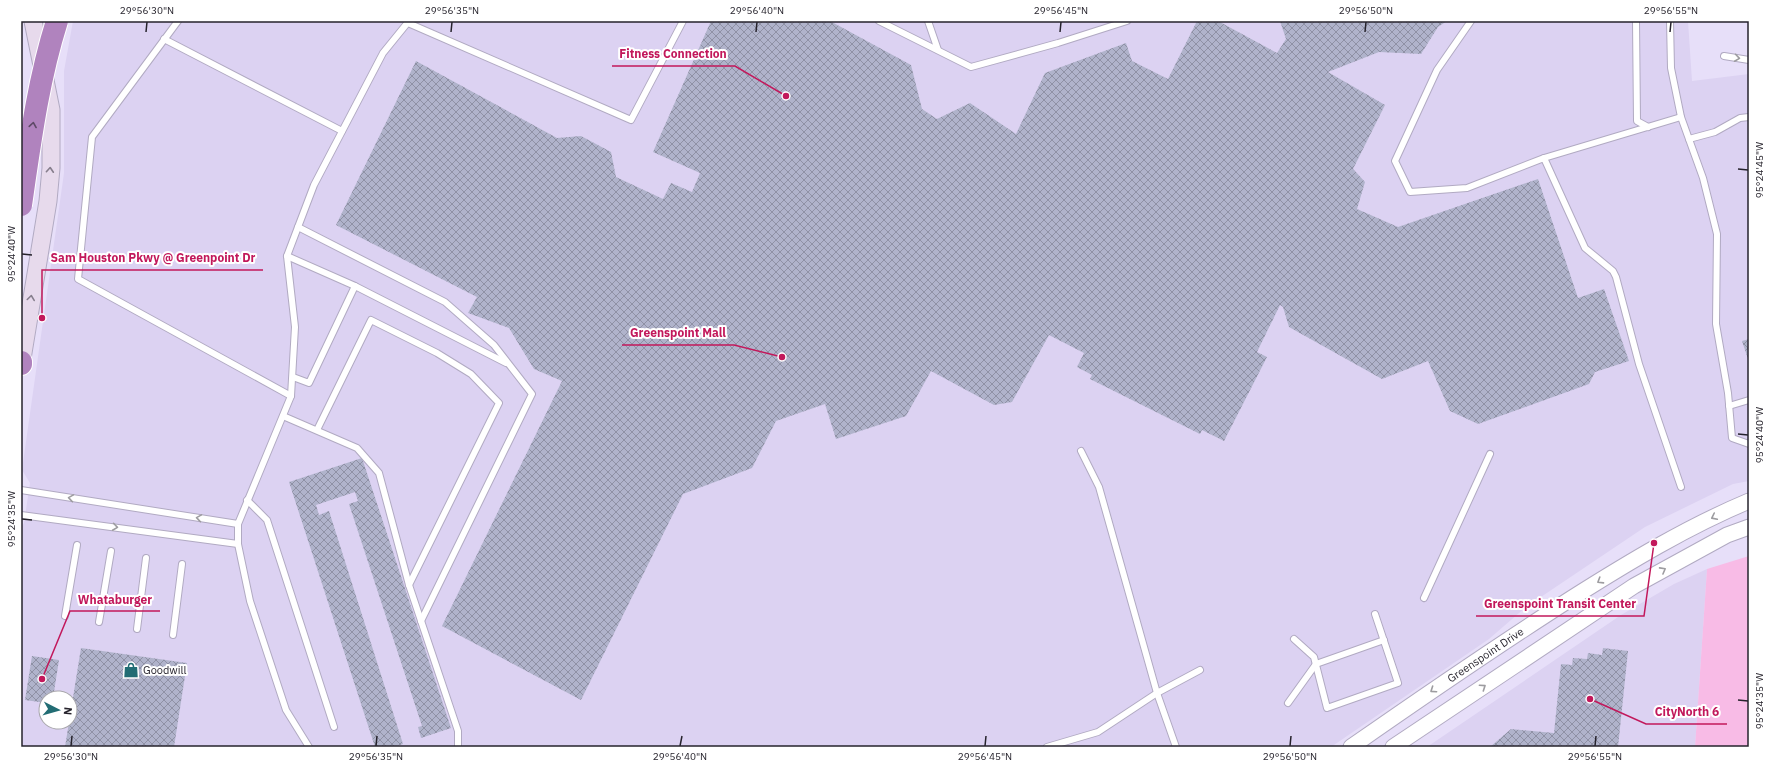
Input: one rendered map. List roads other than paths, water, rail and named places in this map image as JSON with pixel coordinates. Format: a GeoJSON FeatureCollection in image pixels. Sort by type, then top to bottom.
{"type":"FeatureCollection","features":[{"type":"Feature","properties":{"kind":"highway"},"geometry":{"type":"LineString","coordinates":[[21,205],[37,102],[48,49],[57,21]]}},
{"type":"Feature","properties":{"kind":"main road"},"geometry":{"type":"LineString","coordinates":[[21,364],[48,201],[51,161],[51,110],[34,24]]}},
{"type":"Feature","properties":{"kind":"street","name":"Greenspoint Drive"},"geometry":{"type":"LineString","coordinates":[[1351,747],[1491,651],[1610,575],[1700,523],[1749,501]]}},
{"type":"Feature","properties":{"kind":"street"},"geometry":{"type":"LineString","coordinates":[[1393,747],[1634,586],[1727,535],[1749,527]]}},
{"type":"Feature","properties":{"kind":"lane"},"geometry":{"type":"LineString","coordinates":[[178,21],[92,137],[78,279],[292,396]]}},
{"type":"Feature","properties":{"kind":"lane"},"geometry":{"type":"LineString","coordinates":[[309,747],[286,710],[250,601],[238,544],[238,524],[292,396],[295,327],[287,256],[314,185],[383,53],[409,22],[631,120],[683,21]]}},
{"type":"Feature","properties":{"kind":"lane"},"geometry":{"type":"LineString","coordinates":[[879,21],[971,67],[1058,43],[1127,21]]}},
{"type":"Feature","properties":{"kind":"lane"},"geometry":{"type":"LineString","coordinates":[[928,21],[938,50]]}},
{"type":"Feature","properties":{"kind":"lane"},"geometry":{"type":"LineString","coordinates":[[1471,21],[1437,70],[1395,161],[1410,192],[1467,188],[1544,158],[1681,117]]}},
{"type":"Feature","properties":{"kind":"lane"},"geometry":{"type":"LineString","coordinates":[[1636,21],[1637,121],[1648,127]]}},
{"type":"Feature","properties":{"kind":"lane"},"geometry":{"type":"LineString","coordinates":[[1670,21],[1671,68],[1681,117],[1703,178],[1717,234],[1716,324],[1729,406],[1732,438],[1749,444]]}},
{"type":"Feature","properties":{"kind":"lane"},"geometry":{"type":"LineString","coordinates":[[164,39],[342,131]]}},
{"type":"Feature","properties":{"kind":"lane"},"geometry":{"type":"LineString","coordinates":[[1724,56],[1749,60]]}},
{"type":"Feature","properties":{"kind":"lane"},"geometry":{"type":"LineString","coordinates":[[1689,139],[1715,132],[1740,118],[1749,117]]}},
{"type":"Feature","properties":{"kind":"lane"},"geometry":{"type":"LineString","coordinates":[[1544,158],[1585,248],[1613,271],[1616,277],[1639,364],[1681,487]]}},
{"type":"Feature","properties":{"kind":"lane"},"geometry":{"type":"LineString","coordinates":[[298,227],[445,302],[494,345],[532,394],[420,621]]}},
{"type":"Feature","properties":{"kind":"lane"},"geometry":{"type":"LineString","coordinates":[[287,256],[355,286],[509,365]]}},
{"type":"Feature","properties":{"kind":"lane"},"geometry":{"type":"LineString","coordinates":[[293,377],[309,383],[355,286]]}},
{"type":"Feature","properties":{"kind":"lane"},"geometry":{"type":"LineString","coordinates":[[317,430],[371,320],[437,353],[471,374],[499,403],[409,584]]}},
{"type":"Feature","properties":{"kind":"lane"},"geometry":{"type":"LineString","coordinates":[[1729,406],[1749,400]]}},
{"type":"Feature","properties":{"kind":"lane"},"geometry":{"type":"LineString","coordinates":[[283,416],[357,448],[380,473],[420,621],[458,731],[458,747]]}},
{"type":"Feature","properties":{"kind":"lane"},"geometry":{"type":"LineString","coordinates":[[1081,451],[1099,487],[1157,694],[1176,747]]}},
{"type":"Feature","properties":{"kind":"lane"},"geometry":{"type":"LineString","coordinates":[[1424,598],[1490,454]]}},
{"type":"Feature","properties":{"kind":"lane"},"geometry":{"type":"LineString","coordinates":[[21,490],[238,524]]}},
{"type":"Feature","properties":{"kind":"lane"},"geometry":{"type":"LineString","coordinates":[[247,500],[267,520],[334,727]]}},
{"type":"Feature","properties":{"kind":"lane"},"geometry":{"type":"LineString","coordinates":[[21,515],[238,544]]}},
{"type":"Feature","properties":{"kind":"lane"},"geometry":{"type":"LineString","coordinates":[[65,616],[77,545]]}},
{"type":"Feature","properties":{"kind":"lane"},"geometry":{"type":"LineString","coordinates":[[99,622],[111,551]]}},
{"type":"Feature","properties":{"kind":"lane"},"geometry":{"type":"LineString","coordinates":[[137,629],[146,558]]}},
{"type":"Feature","properties":{"kind":"lane"},"geometry":{"type":"LineString","coordinates":[[173,635],[182,564]]}},
{"type":"Feature","properties":{"kind":"lane"},"geometry":{"type":"LineString","coordinates":[[1294,639],[1314,657],[1327,708],[1398,683],[1375,614]]}},
{"type":"Feature","properties":{"kind":"lane"},"geometry":{"type":"LineString","coordinates":[[1288,703],[1316,664],[1384,640]]}},
{"type":"Feature","properties":{"kind":"lane"},"geometry":{"type":"LineString","coordinates":[[1047,747],[1098,732],[1157,694],[1200,670]]}},
{"type":"Feature","properties":{"kind":"place","name":"Fitness Connection"},"geometry":{"type":"Point","coordinates":[786,96]}},
{"type":"Feature","properties":{"kind":"place","name":"Sam Houston Pkwy @ Greenpoint Dr"},"geometry":{"type":"Point","coordinates":[42,318]}},
{"type":"Feature","properties":{"kind":"place","name":"Greenspoint Mall"},"geometry":{"type":"Point","coordinates":[782,357]}},
{"type":"Feature","properties":{"kind":"place","name":"Greenspoint Transit Center"},"geometry":{"type":"Point","coordinates":[1654,543]}},
{"type":"Feature","properties":{"kind":"place","name":"Goodwill"},"geometry":{"type":"Point","coordinates":[131,670]}},
{"type":"Feature","properties":{"kind":"place","name":"Whataburger"},"geometry":{"type":"Point","coordinates":[42,679]}},
{"type":"Feature","properties":{"kind":"place","name":"CityNorth 6"},"geometry":{"type":"Point","coordinates":[1590,699]}}]}
